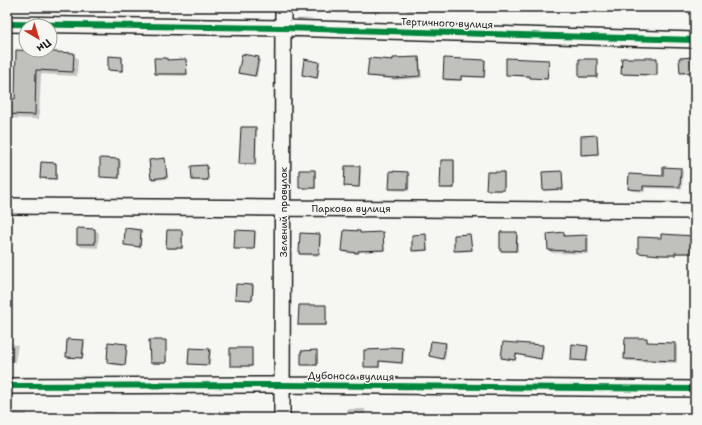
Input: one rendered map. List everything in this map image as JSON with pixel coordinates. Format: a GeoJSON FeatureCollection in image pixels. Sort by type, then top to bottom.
{"type":"FeatureCollection","features":[{"type":"Feature","properties":{"kind":"street","name":"Зелений провулок"},"geometry":{"type":"LineString","coordinates":[[282,418],[283,7]]}},
{"type":"Feature","properties":{"kind":"street","name":"Тертичного вулиця"},"geometry":{"type":"LineString","coordinates":[[7,24],[283,28],[695,40]]}},
{"type":"Feature","properties":{"kind":"street","name":"Паркова вулиця"},"geometry":{"type":"LineString","coordinates":[[7,206],[695,211]]}},
{"type":"Feature","properties":{"kind":"street","name":"Дубоноса вулиця"},"geometry":{"type":"LineString","coordinates":[[7,386],[282,385],[695,389]]}},
{"type":"Feature","properties":{"kind":"building"},"geometry":{"type":"Polygon","coordinates":[[[16,50],[18,50],[18,58],[58,58],[58,52],[74,53],[73,72],[36,70],[35,115],[7,114],[7,99],[15,99],[16,50]]]}},
{"type":"Feature","properties":{"kind":"building"},"geometry":{"type":"Polygon","coordinates":[[[242,54],[259,57],[255,76],[238,73],[242,54]]]}},
{"type":"Feature","properties":{"kind":"building"},"geometry":{"type":"Polygon","coordinates":[[[108,56],[122,57],[122,71],[108,70],[108,56]]]}},
{"type":"Feature","properties":{"kind":"building"},"geometry":{"type":"Polygon","coordinates":[[[419,57],[420,76],[394,78],[367,76],[369,58],[393,60],[393,58],[419,57]]]}},
{"type":"Feature","properties":{"kind":"building"},"geometry":{"type":"Polygon","coordinates":[[[695,57],[695,72],[680,73],[679,58],[695,57]]]}},
{"type":"Feature","properties":{"kind":"building"},"geometry":{"type":"Polygon","coordinates":[[[154,58],[167,58],[167,60],[186,59],[187,74],[155,74],[154,58]]]}},
{"type":"Feature","properties":{"kind":"building"},"geometry":{"type":"Polygon","coordinates":[[[444,58],[485,60],[484,77],[461,76],[461,80],[443,79],[444,58]]]}},
{"type":"Feature","properties":{"kind":"building"},"geometry":{"type":"Polygon","coordinates":[[[506,58],[549,60],[547,79],[530,78],[530,76],[506,75],[506,58]]]}},
{"type":"Feature","properties":{"kind":"building"},"geometry":{"type":"Polygon","coordinates":[[[622,58],[657,58],[657,75],[621,74],[622,58]]]}},
{"type":"Feature","properties":{"kind":"building"},"geometry":{"type":"Polygon","coordinates":[[[304,59],[319,62],[317,78],[302,75],[304,59]]]}},
{"type":"Feature","properties":{"kind":"building"},"geometry":{"type":"Polygon","coordinates":[[[579,59],[597,59],[597,77],[579,77],[579,59]]]}},
{"type":"Feature","properties":{"kind":"building"},"geometry":{"type":"Polygon","coordinates":[[[241,127],[256,127],[255,164],[239,164],[241,127]]]}},
{"type":"Feature","properties":{"kind":"building"},"geometry":{"type":"Polygon","coordinates":[[[597,135],[598,154],[581,155],[581,136],[597,135]]]}},
{"type":"Feature","properties":{"kind":"building"},"geometry":{"type":"Polygon","coordinates":[[[100,158],[119,159],[119,178],[100,177],[100,158]]]}},
{"type":"Feature","properties":{"kind":"building"},"geometry":{"type":"Polygon","coordinates":[[[165,158],[167,177],[151,179],[149,160],[165,158]]]}},
{"type":"Feature","properties":{"kind":"building"},"geometry":{"type":"Polygon","coordinates":[[[441,160],[454,160],[454,188],[440,188],[441,160]]]}},
{"type":"Feature","properties":{"kind":"building"},"geometry":{"type":"Polygon","coordinates":[[[41,162],[56,163],[56,179],[40,178],[41,162]]]}},
{"type":"Feature","properties":{"kind":"building"},"geometry":{"type":"Polygon","coordinates":[[[207,165],[208,180],[192,180],[191,166],[207,165]]]}},
{"type":"Feature","properties":{"kind":"building"},"geometry":{"type":"Polygon","coordinates":[[[345,166],[360,166],[359,187],[344,186],[345,166]]]}},
{"type":"Feature","properties":{"kind":"building"},"geometry":{"type":"Polygon","coordinates":[[[663,167],[681,168],[680,187],[643,186],[643,190],[628,189],[629,174],[663,176],[663,167]]]}},
{"type":"Feature","properties":{"kind":"building"},"geometry":{"type":"Polygon","coordinates":[[[299,170],[315,170],[315,188],[299,188],[299,170]]]}},
{"type":"Feature","properties":{"kind":"building"},"geometry":{"type":"Polygon","coordinates":[[[390,171],[408,172],[408,189],[389,189],[390,171]]]}},
{"type":"Feature","properties":{"kind":"building"},"geometry":{"type":"Polygon","coordinates":[[[562,171],[563,189],[543,190],[542,172],[562,171]]]}},
{"type":"Feature","properties":{"kind":"building"},"geometry":{"type":"Polygon","coordinates":[[[487,172],[504,172],[504,190],[486,190],[487,172]]]}},
{"type":"Feature","properties":{"kind":"building"},"geometry":{"type":"Polygon","coordinates":[[[77,228],[95,229],[95,244],[77,244],[77,228]]]}},
{"type":"Feature","properties":{"kind":"building"},"geometry":{"type":"Polygon","coordinates":[[[125,228],[141,230],[140,247],[124,245],[125,228]]]}},
{"type":"Feature","properties":{"kind":"building"},"geometry":{"type":"Polygon","coordinates":[[[167,230],[182,230],[182,248],[166,248],[167,230]]]}},
{"type":"Feature","properties":{"kind":"building"},"geometry":{"type":"Polygon","coordinates":[[[235,230],[255,231],[254,249],[234,249],[235,230]]]}},
{"type":"Feature","properties":{"kind":"building"},"geometry":{"type":"Polygon","coordinates":[[[344,230],[360,231],[360,233],[383,232],[384,250],[358,251],[358,253],[342,251],[344,230]]]}},
{"type":"Feature","properties":{"kind":"building"},"geometry":{"type":"Polygon","coordinates":[[[500,232],[517,232],[516,251],[500,251],[500,232]]]}},
{"type":"Feature","properties":{"kind":"building"},"geometry":{"type":"Polygon","coordinates":[[[564,232],[564,236],[587,235],[587,252],[548,250],[547,234],[564,232]]]}},
{"type":"Feature","properties":{"kind":"building"},"geometry":{"type":"Polygon","coordinates":[[[300,233],[320,234],[319,254],[299,254],[300,233]]]}},
{"type":"Feature","properties":{"kind":"building"},"geometry":{"type":"Polygon","coordinates":[[[426,234],[427,250],[412,251],[412,235],[426,234]]]}},
{"type":"Feature","properties":{"kind":"building"},"geometry":{"type":"Polygon","coordinates":[[[470,234],[472,250],[454,251],[454,235],[470,234]]]}},
{"type":"Feature","properties":{"kind":"building"},"geometry":{"type":"Polygon","coordinates":[[[661,234],[695,236],[695,253],[661,255],[638,253],[638,237],[661,238],[661,234]]]}},
{"type":"Feature","properties":{"kind":"building"},"geometry":{"type":"Polygon","coordinates":[[[236,284],[253,285],[252,300],[235,299],[236,284]]]}},
{"type":"Feature","properties":{"kind":"building"},"geometry":{"type":"Polygon","coordinates":[[[299,305],[326,305],[326,325],[298,325],[299,305]]]}},
{"type":"Feature","properties":{"kind":"building"},"geometry":{"type":"Polygon","coordinates":[[[625,338],[647,338],[647,342],[675,343],[675,361],[624,359],[625,338]]]}},
{"type":"Feature","properties":{"kind":"building"},"geometry":{"type":"Polygon","coordinates":[[[67,339],[84,340],[82,358],[66,357],[67,339]]]}},
{"type":"Feature","properties":{"kind":"building"},"geometry":{"type":"Polygon","coordinates":[[[149,340],[166,340],[166,363],[150,363],[149,340]]]}},
{"type":"Feature","properties":{"kind":"building"},"geometry":{"type":"Polygon","coordinates":[[[431,341],[446,343],[443,359],[429,356],[431,341]]]}},
{"type":"Feature","properties":{"kind":"building"},"geometry":{"type":"Polygon","coordinates":[[[108,342],[127,344],[125,365],[107,363],[108,342]]]}},
{"type":"Feature","properties":{"kind":"building"},"geometry":{"type":"Polygon","coordinates":[[[503,342],[543,345],[541,359],[516,354],[515,360],[501,358],[503,342]]]}},
{"type":"Feature","properties":{"kind":"building"},"geometry":{"type":"Polygon","coordinates":[[[572,344],[588,346],[586,361],[571,360],[572,344]]]}},
{"type":"Feature","properties":{"kind":"building"},"geometry":{"type":"Polygon","coordinates":[[[390,347],[403,348],[402,363],[379,361],[379,367],[364,367],[364,350],[389,349],[390,347]]]}},
{"type":"Feature","properties":{"kind":"building"},"geometry":{"type":"Polygon","coordinates":[[[189,348],[210,349],[208,365],[188,364],[189,348]]]}},
{"type":"Feature","properties":{"kind":"building"},"geometry":{"type":"Polygon","coordinates":[[[230,348],[252,348],[252,366],[230,366],[230,348]]]}},
{"type":"Feature","properties":{"kind":"building"},"geometry":{"type":"Polygon","coordinates":[[[317,350],[317,365],[301,365],[301,351],[317,350]]]}},
{"type":"Feature","properties":{"kind":"cycle path"},"geometry":{"type":"LineString","coordinates":[[7,24],[283,28],[695,40]]}},
{"type":"Feature","properties":{"kind":"cycle path"},"geometry":{"type":"LineString","coordinates":[[7,386],[282,385],[695,389]]}}]}
